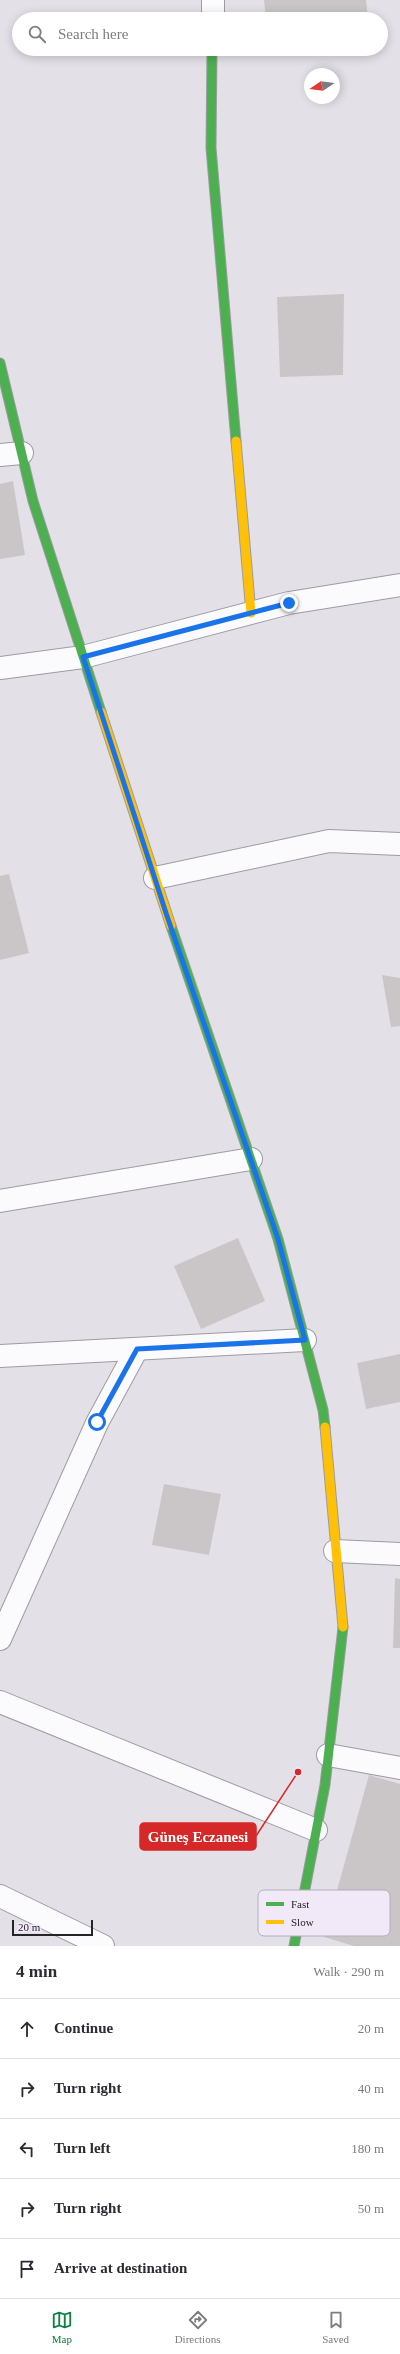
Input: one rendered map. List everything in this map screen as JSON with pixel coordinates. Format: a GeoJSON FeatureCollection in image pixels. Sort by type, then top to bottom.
{"type":"FeatureCollection","features":[{"type":"Feature","properties":{"kind":"street"},"geometry":{"type":"LineString","coordinates":[[212,12],[213,0]]}},
{"type":"Feature","properties":{"kind":"street"},"geometry":{"type":"LineString","coordinates":[[212,56],[211,148],[251,613]]}},
{"type":"Feature","properties":{"kind":"street"},"geometry":{"type":"LineString","coordinates":[[0,363],[33,501],[155,878],[278,1239],[323,1410],[342,1630],[328,1755],[305,1890]]}},
{"type":"Feature","properties":{"kind":"street"},"geometry":{"type":"LineString","coordinates":[[0,455],[22,453]]}},
{"type":"Feature","properties":{"kind":"street"},"geometry":{"type":"LineString","coordinates":[[0,668],[83,657],[289,603],[400,585]]}},
{"type":"Feature","properties":{"kind":"street"},"geometry":{"type":"LineString","coordinates":[[155,878],[329,841],[400,844]]}},
{"type":"Feature","properties":{"kind":"street"},"geometry":{"type":"LineString","coordinates":[[0,1200],[251,1159]]}},
{"type":"Feature","properties":{"kind":"street"},"geometry":{"type":"LineString","coordinates":[[0,1356],[305,1340]]}},
{"type":"Feature","properties":{"kind":"street"},"geometry":{"type":"LineString","coordinates":[[0,1639],[97,1422],[137,1349]]}},
{"type":"Feature","properties":{"kind":"street"},"geometry":{"type":"LineString","coordinates":[[335,1551],[400,1554]]}},
{"type":"Feature","properties":{"kind":"street"},"geometry":{"type":"LineString","coordinates":[[0,1702],[316,1830]]}},
{"type":"Feature","properties":{"kind":"street"},"geometry":{"type":"LineString","coordinates":[[328,1755],[400,1768]]}},
{"type":"Feature","properties":{"kind":"street"},"geometry":{"type":"LineString","coordinates":[[0,1896],[103,1946]]}},
{"type":"Feature","properties":{"kind":"street"},"geometry":{"type":"LineString","coordinates":[[294,1946],[296,1936]]}},
{"type":"Feature","properties":{"kind":"building"},"geometry":{"type":"Polygon","coordinates":[[[264,0],[366,0],[367,12],[265,12],[264,0]]]}},
{"type":"Feature","properties":{"kind":"building"},"geometry":{"type":"Polygon","coordinates":[[[344,294],[343,375],[280,377],[277,297],[344,294]]]}},
{"type":"Feature","properties":{"kind":"building"},"geometry":{"type":"Polygon","coordinates":[[[13,481],[25,555],[0,559],[0,484],[13,481]]]}},
{"type":"Feature","properties":{"kind":"building"},"geometry":{"type":"Polygon","coordinates":[[[9,874],[29,953],[0,960],[0,876],[9,874]]]}},
{"type":"Feature","properties":{"kind":"building"},"geometry":{"type":"Polygon","coordinates":[[[382,975],[400,978],[400,1026],[391,1027],[382,975]]]}},
{"type":"Feature","properties":{"kind":"building"},"geometry":{"type":"Polygon","coordinates":[[[238,1238],[265,1301],[201,1329],[174,1266],[238,1238]]]}},
{"type":"Feature","properties":{"kind":"building"},"geometry":{"type":"Polygon","coordinates":[[[400,1354],[400,1402],[366,1409],[357,1363],[400,1354]]]}},
{"type":"Feature","properties":{"kind":"building"},"geometry":{"type":"Polygon","coordinates":[[[164,1484],[221,1494],[209,1555],[152,1545],[164,1484]]]}},
{"type":"Feature","properties":{"kind":"building"},"geometry":{"type":"Polygon","coordinates":[[[395,1578],[400,1579],[400,1648],[393,1648],[395,1578]]]}},
{"type":"Feature","properties":{"kind":"building"},"geometry":{"type":"Polygon","coordinates":[[[369,1775],[400,1784],[400,1946],[354,1946],[324,1937],[390,1936],[390,1890],[337,1890],[369,1775]]]}},
{"type":"Feature","properties":{"kind":"traffic: fast"},"geometry":{"type":"LineString","coordinates":[[212,56],[211,148],[236,441]]}},
{"type":"Feature","properties":{"kind":"traffic: fast"},"geometry":{"type":"LineString","coordinates":[[0,363],[33,501],[101,712]]}},
{"type":"Feature","properties":{"kind":"traffic: fast"},"geometry":{"type":"LineString","coordinates":[[171,926],[278,1239],[323,1410],[325,1427]]}},
{"type":"Feature","properties":{"kind":"traffic: fast"},"geometry":{"type":"LineString","coordinates":[[305,1890],[325,1785],[343,1627]]}},
{"type":"Feature","properties":{"kind":"traffic: fast"},"geometry":{"type":"LineString","coordinates":[[294,1946],[296,1936]]}},
{"type":"Feature","properties":{"kind":"traffic: slow"},"geometry":{"type":"LineString","coordinates":[[236,441],[251,613]]}},
{"type":"Feature","properties":{"kind":"traffic: slow"},"geometry":{"type":"LineString","coordinates":[[101,712],[171,926]]}},
{"type":"Feature","properties":{"kind":"traffic: slow"},"geometry":{"type":"LineString","coordinates":[[325,1427],[343,1627]]}},
{"type":"Feature","properties":{"kind":"place","name":"Güneş Eczanesi"},"geometry":{"type":"Point","coordinates":[298,1772]}},
{"type":"Feature","properties":{"kind":"route"},"geometry":{"type":"LineString","coordinates":[[97,1422],[137,1349],[305,1340],[278,1239],[166,913],[83,657],[289,603]]}}]}
